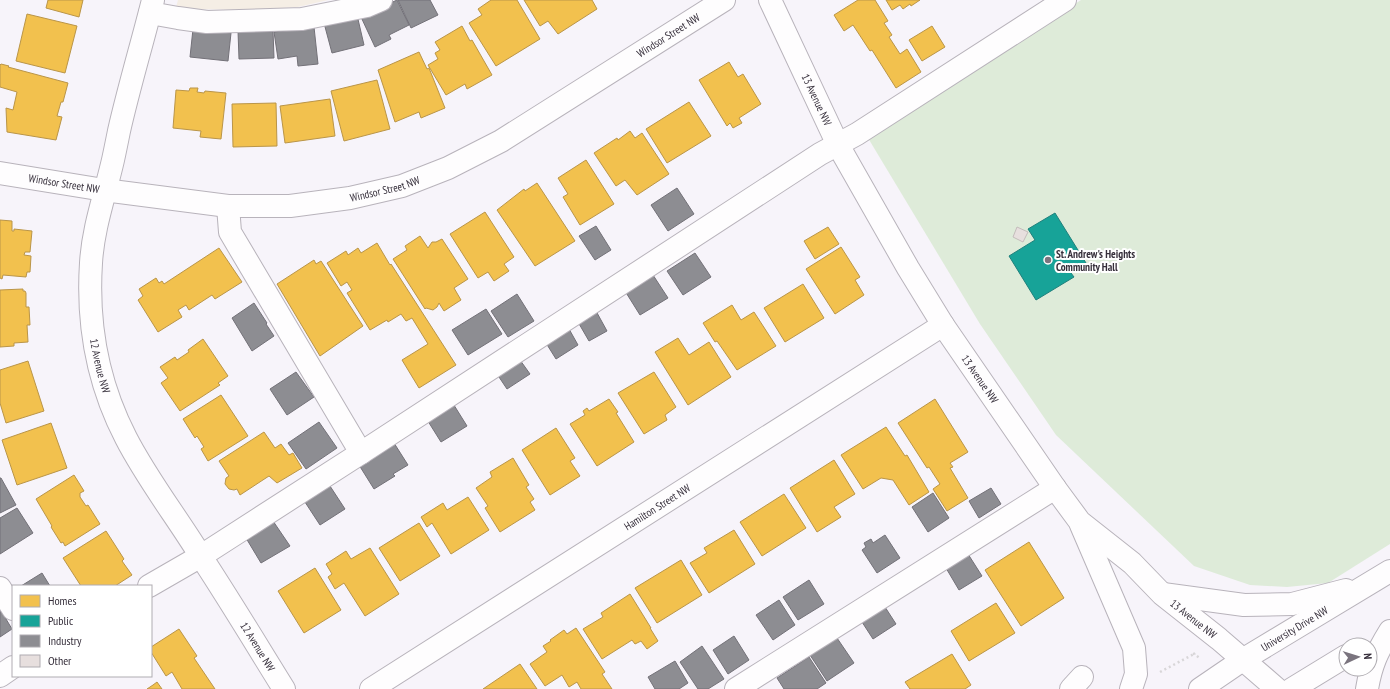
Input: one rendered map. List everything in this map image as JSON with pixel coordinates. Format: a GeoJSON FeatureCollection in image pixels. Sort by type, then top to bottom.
{"type":"FeatureCollection","features":[{"type":"Feature","properties":{"kind":"street"},"geometry":{"type":"LineString","coordinates":[[151,6],[178,18],[207,22],[302,19],[368,6],[381,0]]}},
{"type":"Feature","properties":{"kind":"street","name":"Windsor Street NW"},"geometry":{"type":"LineString","coordinates":[[0,173],[104,190],[228,206],[290,206],[350,198],[402,186],[448,168],[501,141],[724,0]]}},
{"type":"Feature","properties":{"kind":"street","name":"13 Avenue NW"},"geometry":{"type":"LineString","coordinates":[[770,0],[838,145],[908,268],[943,325],[1080,522],[1132,563],[1162,594],[1244,659],[1277,689]]}},
{"type":"Feature","properties":{"kind":"street"},"geometry":{"type":"LineString","coordinates":[[151,585],[201,556],[820,154],[838,145],[1065,0]]}},
{"type":"Feature","properties":{"kind":"street","name":"12 Avenue NW"},"geometry":{"type":"LineString","coordinates":[[151,6],[119,131],[113,162],[104,190],[95,232],[91,261],[90,291],[92,329],[96,352],[103,382],[113,410],[126,438],[284,689]]}},
{"type":"Feature","properties":{"kind":"street"},"geometry":{"type":"LineString","coordinates":[[228,206],[230,232],[361,453]]}},
{"type":"Feature","properties":{"kind":"street","name":"Hamilton Street NW"},"geometry":{"type":"LineString","coordinates":[[371,689],[943,325]]}},
{"type":"Feature","properties":{"kind":"street"},"geometry":{"type":"LineString","coordinates":[[736,689],[1055,488]]}},
{"type":"Feature","properties":{"kind":"street"},"geometry":{"type":"LineString","coordinates":[[1080,522],[1134,648],[1136,674],[1131,689]]}},
{"type":"Feature","properties":{"kind":"street","name":"University Drive NW"},"geometry":{"type":"LineString","coordinates":[[1200,689],[1244,659],[1390,571]]}},
{"type":"Feature","properties":{"kind":"street"},"geometry":{"type":"LineString","coordinates":[[1162,594],[1244,605],[1292,604],[1369,585]]}},
{"type":"Feature","properties":{"kind":"street"},"geometry":{"type":"LineString","coordinates":[[0,588],[12,607]]}},
{"type":"Feature","properties":{"kind":"street"},"geometry":{"type":"LineString","coordinates":[[1377,637],[1390,630]]}},
{"type":"Feature","properties":{"kind":"street"},"geometry":{"type":"LineString","coordinates":[[1367,689],[1370,671],[1378,651],[1390,630]]}},
{"type":"Feature","properties":{"kind":"street"},"geometry":{"type":"LineString","coordinates":[[1292,689],[1338,661]]}},
{"type":"Feature","properties":{"kind":"street"},"geometry":{"type":"LineString","coordinates":[[0,676],[12,668]]}},
{"type":"Feature","properties":{"kind":"path"},"geometry":{"type":"LineString","coordinates":[[1153,676],[1199,651]]}},
{"type":"Feature","properties":{"kind":"path"},"geometry":{"type":"LineString","coordinates":[[1194,654],[1201,659]]}},
{"type":"Feature","properties":{"kind":"shaded area"},"geometry":{"type":"Polygon","coordinates":[[[178,0],[328,0],[298,7],[251,10],[183,9],[176,7],[178,0]]]}},
{"type":"Feature","properties":{"kind":"green space"},"geometry":{"type":"Polygon","coordinates":[[[1081,0],[1390,0],[1390,544],[1328,583],[1287,587],[1250,585],[1194,566],[1056,435],[980,324],[868,138],[1081,0]]]}},
{"type":"Feature","properties":{"kind":"building: Homes"},"geometry":{"type":"Polygon","coordinates":[[[48,0],[83,0],[79,17],[46,8],[48,0]]]}},
{"type":"Feature","properties":{"kind":"building: Homes"},"geometry":{"type":"Polygon","coordinates":[[[491,0],[517,0],[540,39],[496,66],[469,23],[482,15],[478,9],[491,0]]]}},
{"type":"Feature","properties":{"kind":"building: Homes"},"geometry":{"type":"Polygon","coordinates":[[[524,0],[592,0],[597,9],[558,34],[548,21],[540,26],[524,0]]]}},
{"type":"Feature","properties":{"kind":"building: Homes"},"geometry":{"type":"Polygon","coordinates":[[[858,0],[875,0],[888,21],[884,23],[892,35],[889,37],[900,54],[907,49],[921,72],[896,88],[872,50],[870,51],[853,25],[844,31],[834,15],[858,0]]]}},
{"type":"Feature","properties":{"kind":"building: Homes"},"geometry":{"type":"Polygon","coordinates":[[[886,0],[920,0],[903,9],[900,5],[892,10],[886,0]]]}},
{"type":"Feature","properties":{"kind":"building: Homes"},"geometry":{"type":"Polygon","coordinates":[[[27,14],[77,26],[65,73],[16,61],[27,14]]]}},
{"type":"Feature","properties":{"kind":"building: Homes"},"geometry":{"type":"Polygon","coordinates":[[[462,26],[470,41],[472,40],[492,75],[467,89],[465,84],[446,95],[428,65],[438,59],[435,53],[440,50],[435,42],[462,26]]]}},
{"type":"Feature","properties":{"kind":"building: Homes"},"geometry":{"type":"Polygon","coordinates":[[[932,26],[945,47],[922,61],[909,40],[932,26]]]}},
{"type":"Feature","properties":{"kind":"building: Homes"},"geometry":{"type":"Polygon","coordinates":[[[419,52],[427,69],[429,68],[445,108],[421,118],[419,112],[395,122],[378,70],[419,52]]]}},
{"type":"Feature","properties":{"kind":"building: Homes"},"geometry":{"type":"Polygon","coordinates":[[[729,62],[738,77],[743,74],[761,104],[739,118],[742,123],[733,128],[730,123],[727,126],[699,80],[729,62]]]}},
{"type":"Feature","properties":{"kind":"building: Homes"},"geometry":{"type":"Polygon","coordinates":[[[1,64],[68,83],[63,102],[61,102],[57,116],[62,117],[56,140],[7,132],[6,108],[13,110],[17,92],[0,87],[1,64]]]}},
{"type":"Feature","properties":{"kind":"building: Homes"},"geometry":{"type":"Polygon","coordinates":[[[377,80],[390,129],[344,141],[331,91],[377,80]]]}},
{"type":"Feature","properties":{"kind":"building: Homes"},"geometry":{"type":"Polygon","coordinates":[[[190,88],[198,88],[197,92],[204,93],[205,91],[226,93],[221,139],[200,137],[201,131],[173,128],[176,90],[189,91],[190,88]]]}},
{"type":"Feature","properties":{"kind":"building: Homes"},"geometry":{"type":"Polygon","coordinates":[[[330,99],[335,136],[285,143],[280,106],[330,99]]]}},
{"type":"Feature","properties":{"kind":"building: Homes"},"geometry":{"type":"Polygon","coordinates":[[[689,102],[711,136],[667,163],[646,129],[689,102]]]}},
{"type":"Feature","properties":{"kind":"building: Homes"},"geometry":{"type":"Polygon","coordinates":[[[276,103],[277,146],[233,147],[232,104],[276,103]]]}},
{"type":"Feature","properties":{"kind":"building: Homes"},"geometry":{"type":"Polygon","coordinates":[[[630,131],[635,138],[642,133],[669,174],[637,195],[625,180],[616,186],[594,153],[617,138],[618,140],[630,131]]]}},
{"type":"Feature","properties":{"kind":"building: Homes"},"geometry":{"type":"Polygon","coordinates":[[[586,160],[614,204],[580,225],[563,197],[568,194],[558,178],[586,160]]]}},
{"type":"Feature","properties":{"kind":"building: Homes"},"geometry":{"type":"Polygon","coordinates":[[[537,183],[575,241],[535,266],[497,210],[524,189],[525,191],[537,183]]]}},
{"type":"Feature","properties":{"kind":"building: Homes"},"geometry":{"type":"Polygon","coordinates":[[[485,212],[514,257],[504,264],[509,271],[494,281],[488,272],[478,278],[450,234],[485,212]]]}},
{"type":"Feature","properties":{"kind":"building: Homes"},"geometry":{"type":"Polygon","coordinates":[[[0,220],[12,221],[12,231],[14,231],[14,229],[32,231],[30,252],[25,252],[24,255],[31,256],[30,272],[27,272],[26,277],[3,275],[2,279],[0,278],[0,220]]]}},
{"type":"Feature","properties":{"kind":"building: Homes"},"geometry":{"type":"Polygon","coordinates":[[[828,227],[839,244],[815,259],[804,241],[828,227]]]}},
{"type":"Feature","properties":{"kind":"building: Homes"},"geometry":{"type":"Polygon","coordinates":[[[420,236],[428,248],[432,242],[442,239],[468,279],[454,288],[461,300],[444,311],[439,303],[433,310],[425,309],[393,259],[407,250],[405,246],[420,236]]]}},
{"type":"Feature","properties":{"kind":"building: Homes"},"geometry":{"type":"Polygon","coordinates":[[[377,243],[456,365],[419,388],[402,360],[428,344],[412,318],[406,321],[401,314],[370,330],[347,293],[352,290],[347,282],[341,286],[327,263],[346,251],[348,255],[358,248],[361,253],[377,243]]]}},
{"type":"Feature","properties":{"kind":"building: Homes"},"geometry":{"type":"Polygon","coordinates":[[[841,247],[860,277],[855,280],[864,295],[835,314],[806,269],[841,247]]]}},
{"type":"Feature","properties":{"kind":"building: Homes"},"geometry":{"type":"Polygon","coordinates":[[[219,248],[242,282],[215,299],[212,295],[189,310],[186,305],[178,310],[182,317],[158,332],[138,300],[143,296],[139,289],[156,278],[159,283],[162,281],[164,284],[219,248]]]}},
{"type":"Feature","properties":{"kind":"building: Homes"},"geometry":{"type":"Polygon","coordinates":[[[314,260],[316,264],[321,261],[363,326],[320,356],[277,284],[314,260]]]}},
{"type":"Feature","properties":{"kind":"building: Homes"},"geometry":{"type":"Polygon","coordinates":[[[803,284],[824,318],[785,342],[764,308],[803,284]]]}},
{"type":"Feature","properties":{"kind":"building: Homes"},"geometry":{"type":"Polygon","coordinates":[[[23,289],[26,293],[26,307],[29,307],[30,325],[27,325],[28,342],[14,343],[14,346],[0,347],[0,290],[23,289]]]}},
{"type":"Feature","properties":{"kind":"building: Homes"},"geometry":{"type":"Polygon","coordinates":[[[732,305],[741,320],[754,312],[776,346],[737,370],[717,341],[715,342],[703,323],[732,305]]]}},
{"type":"Feature","properties":{"kind":"building: Homes"},"geometry":{"type":"Polygon","coordinates":[[[678,338],[689,355],[709,342],[731,377],[688,405],[655,352],[678,338]]]}},
{"type":"Feature","properties":{"kind":"building: Homes"},"geometry":{"type":"Polygon","coordinates":[[[203,339],[228,376],[218,383],[220,385],[180,411],[161,383],[168,378],[160,367],[175,357],[177,360],[189,352],[188,350],[203,339]]]}},
{"type":"Feature","properties":{"kind":"building: Homes"},"geometry":{"type":"Polygon","coordinates":[[[28,361],[44,411],[6,423],[0,403],[0,370],[28,361]]]}},
{"type":"Feature","properties":{"kind":"building: Homes"},"geometry":{"type":"Polygon","coordinates":[[[654,372],[676,407],[665,415],[667,420],[644,434],[618,393],[654,372]]]}},
{"type":"Feature","properties":{"kind":"building: Homes"},"geometry":{"type":"Polygon","coordinates":[[[221,395],[248,436],[208,461],[201,449],[204,447],[197,436],[195,438],[183,419],[221,395]]]}},
{"type":"Feature","properties":{"kind":"building: Homes"},"geometry":{"type":"Polygon","coordinates":[[[609,399],[618,412],[616,413],[634,442],[597,466],[570,424],[585,415],[583,411],[587,408],[589,411],[609,399]]]}},
{"type":"Feature","properties":{"kind":"building: Homes"},"geometry":{"type":"Polygon","coordinates":[[[935,399],[968,452],[950,463],[953,467],[950,468],[968,498],[947,511],[933,489],[940,484],[929,467],[927,468],[898,423],[935,399]]]}},
{"type":"Feature","properties":{"kind":"building: Homes"},"geometry":{"type":"Polygon","coordinates":[[[51,423],[67,468],[17,485],[2,440],[51,423]]]}},
{"type":"Feature","properties":{"kind":"building: Homes"},"geometry":{"type":"Polygon","coordinates":[[[886,427],[905,456],[907,455],[929,492],[909,505],[893,480],[881,478],[863,489],[841,455],[886,427]]]}},
{"type":"Feature","properties":{"kind":"building: Homes"},"geometry":{"type":"Polygon","coordinates":[[[556,428],[575,458],[570,461],[580,476],[550,495],[522,450],[556,428]]]}},
{"type":"Feature","properties":{"kind":"building: Homes"},"geometry":{"type":"Polygon","coordinates":[[[264,432],[275,448],[281,444],[289,455],[293,453],[302,468],[277,483],[269,476],[240,495],[237,489],[229,489],[225,484],[226,478],[229,476],[219,461],[264,432]]]}},
{"type":"Feature","properties":{"kind":"building: Homes"},"geometry":{"type":"Polygon","coordinates":[[[513,458],[529,485],[526,487],[534,499],[530,502],[535,510],[500,532],[485,508],[488,506],[476,488],[492,477],[490,472],[513,458]]]}},
{"type":"Feature","properties":{"kind":"building: Homes"},"geometry":{"type":"Polygon","coordinates":[[[834,460],[855,494],[834,507],[841,517],[817,532],[790,488],[834,460]]]}},
{"type":"Feature","properties":{"kind":"building: Homes"},"geometry":{"type":"Polygon","coordinates":[[[74,475],[84,491],[80,493],[80,497],[86,506],[88,505],[100,524],[65,546],[63,542],[61,543],[51,527],[52,526],[36,499],[74,475]]]}},
{"type":"Feature","properties":{"kind":"building: Homes"},"geometry":{"type":"Polygon","coordinates":[[[784,494],[806,528],[762,556],[740,522],[784,494]]]}},
{"type":"Feature","properties":{"kind":"building: Homes"},"geometry":{"type":"Polygon","coordinates":[[[468,497],[489,530],[451,554],[432,523],[427,527],[421,517],[443,503],[447,510],[468,497]]]}},
{"type":"Feature","properties":{"kind":"building: Homes"},"geometry":{"type":"Polygon","coordinates":[[[419,523],[440,556],[400,581],[379,548],[419,523]]]}},
{"type":"Feature","properties":{"kind":"building: Homes"},"geometry":{"type":"Polygon","coordinates":[[[734,530],[755,564],[709,593],[690,563],[707,553],[704,548],[734,530]]]}},
{"type":"Feature","properties":{"kind":"building: Homes"},"geometry":{"type":"Polygon","coordinates":[[[106,531],[124,559],[122,561],[132,575],[117,585],[80,585],[63,558],[106,531]]]}},
{"type":"Feature","properties":{"kind":"building: Homes"},"geometry":{"type":"Polygon","coordinates":[[[1029,542],[1064,598],[1021,626],[985,570],[1029,542]]]}},
{"type":"Feature","properties":{"kind":"building: Homes"},"geometry":{"type":"Polygon","coordinates":[[[370,548],[399,594],[365,616],[344,583],[335,589],[328,577],[332,574],[326,564],[346,551],[351,559],[370,548]]]}},
{"type":"Feature","properties":{"kind":"building: Homes"},"geometry":{"type":"Polygon","coordinates":[[[681,560],[702,595],[657,623],[635,588],[681,560]]]}},
{"type":"Feature","properties":{"kind":"building: Homes"},"geometry":{"type":"Polygon","coordinates":[[[315,568],[341,610],[304,633],[278,591],[315,568]]]}},
{"type":"Feature","properties":{"kind":"building: Homes"},"geometry":{"type":"Polygon","coordinates":[[[630,594],[658,641],[647,649],[641,641],[635,644],[632,640],[602,659],[583,629],[603,617],[601,613],[630,594]]]}},
{"type":"Feature","properties":{"kind":"building: Homes"},"geometry":{"type":"Polygon","coordinates":[[[996,603],[1015,633],[969,661],[951,631],[996,603]]]}},
{"type":"Feature","properties":{"kind":"building: Homes"},"geometry":{"type":"Polygon","coordinates":[[[576,628],[605,672],[602,674],[612,689],[581,689],[577,682],[569,687],[562,675],[545,686],[530,664],[547,652],[543,646],[551,641],[550,640],[564,630],[567,634],[576,628]]]}},
{"type":"Feature","properties":{"kind":"building: Homes"},"geometry":{"type":"Polygon","coordinates":[[[179,629],[197,656],[194,658],[215,689],[182,689],[172,672],[166,676],[152,654],[152,646],[179,629]]]}},
{"type":"Feature","properties":{"kind":"building: Homes"},"geometry":{"type":"Polygon","coordinates":[[[952,654],[971,685],[965,689],[910,689],[905,682],[952,654]]]}},
{"type":"Feature","properties":{"kind":"building: Homes"},"geometry":{"type":"Polygon","coordinates":[[[520,664],[537,689],[483,689],[520,664]]]}},
{"type":"Feature","properties":{"kind":"building: Homes"},"geometry":{"type":"Polygon","coordinates":[[[157,682],[162,689],[147,689],[153,685],[157,682]]]}},
{"type":"Feature","properties":{"kind":"building: Public","name":"St. Andrew's Heights Community Hall"},"geometry":{"type":"Polygon","coordinates":[[[1055,213],[1086,263],[1071,273],[1074,277],[1036,300],[1009,256],[1035,240],[1028,229],[1055,213]]]}},
{"type":"Feature","properties":{"kind":"building: Industry"},"geometry":{"type":"Polygon","coordinates":[[[397,0],[409,25],[389,35],[391,39],[375,47],[361,17],[397,0]]]}},
{"type":"Feature","properties":{"kind":"building: Industry"},"geometry":{"type":"Polygon","coordinates":[[[398,0],[430,0],[438,15],[411,28],[398,0]]]}},
{"type":"Feature","properties":{"kind":"building: Industry"},"geometry":{"type":"Polygon","coordinates":[[[357,15],[364,45],[332,53],[324,23],[357,15]]]}},
{"type":"Feature","properties":{"kind":"building: Industry"},"geometry":{"type":"Polygon","coordinates":[[[314,27],[318,64],[298,66],[297,56],[278,59],[274,32],[314,27]]]}},
{"type":"Feature","properties":{"kind":"building: Industry"},"geometry":{"type":"Polygon","coordinates":[[[193,29],[231,33],[228,61],[190,57],[193,29]]]}},
{"type":"Feature","properties":{"kind":"building: Industry"},"geometry":{"type":"Polygon","coordinates":[[[238,31],[273,31],[274,58],[239,59],[238,31]]]}},
{"type":"Feature","properties":{"kind":"building: Industry"},"geometry":{"type":"Polygon","coordinates":[[[677,188],[694,214],[668,231],[651,205],[677,188]]]}},
{"type":"Feature","properties":{"kind":"building: Industry"},"geometry":{"type":"Polygon","coordinates":[[[596,226],[611,250],[595,260],[579,236],[596,226]]]}},
{"type":"Feature","properties":{"kind":"building: Industry"},"geometry":{"type":"Polygon","coordinates":[[[695,253],[711,277],[683,295],[667,271],[695,253]]]}},
{"type":"Feature","properties":{"kind":"building: Industry"},"geometry":{"type":"Polygon","coordinates":[[[653,275],[668,298],[640,315],[625,291],[653,275]]]}},
{"type":"Feature","properties":{"kind":"building: Industry"},"geometry":{"type":"Polygon","coordinates":[[[517,294],[534,321],[508,337],[491,311],[517,294]]]}},
{"type":"Feature","properties":{"kind":"building: Industry"},"geometry":{"type":"Polygon","coordinates":[[[254,303],[274,336],[252,351],[232,318],[254,303]]]}},
{"type":"Feature","properties":{"kind":"building: Industry"},"geometry":{"type":"Polygon","coordinates":[[[486,309],[502,334],[468,355],[452,330],[486,309]]]}},
{"type":"Feature","properties":{"kind":"building: Industry"},"geometry":{"type":"Polygon","coordinates":[[[596,311],[607,331],[589,341],[578,322],[596,311]]]}},
{"type":"Feature","properties":{"kind":"building: Industry"},"geometry":{"type":"Polygon","coordinates":[[[569,329],[578,345],[556,359],[546,343],[569,329]]]}},
{"type":"Feature","properties":{"kind":"building: Industry"},"geometry":{"type":"Polygon","coordinates":[[[520,360],[530,374],[507,389],[497,374],[520,360]]]}},
{"type":"Feature","properties":{"kind":"building: Industry"},"geometry":{"type":"Polygon","coordinates":[[[296,372],[314,397],[287,415],[270,389],[296,372]]]}},
{"type":"Feature","properties":{"kind":"building: Industry"},"geometry":{"type":"Polygon","coordinates":[[[452,402],[467,426],[441,442],[426,418],[452,402]]]}},
{"type":"Feature","properties":{"kind":"building: Industry"},"geometry":{"type":"Polygon","coordinates":[[[319,422],[337,448],[306,469],[288,443],[319,422]]]}},
{"type":"Feature","properties":{"kind":"building: Industry"},"geometry":{"type":"Polygon","coordinates":[[[394,443],[408,465],[393,474],[395,476],[374,489],[359,465],[394,443]]]}},
{"type":"Feature","properties":{"kind":"building: Industry"},"geometry":{"type":"Polygon","coordinates":[[[0,478],[16,505],[0,513],[0,478]]]}},
{"type":"Feature","properties":{"kind":"building: Industry"},"geometry":{"type":"Polygon","coordinates":[[[328,483],[345,509],[320,525],[303,499],[328,483]]]}},
{"type":"Feature","properties":{"kind":"building: Industry"},"geometry":{"type":"Polygon","coordinates":[[[991,488],[1001,504],[979,518],[969,501],[991,488]]]}},
{"type":"Feature","properties":{"kind":"building: Industry"},"geometry":{"type":"Polygon","coordinates":[[[933,493],[949,518],[928,532],[912,507],[933,493]]]}},
{"type":"Feature","properties":{"kind":"building: Industry"},"geometry":{"type":"Polygon","coordinates":[[[17,508],[33,533],[0,554],[0,518],[17,508]]]}},
{"type":"Feature","properties":{"kind":"building: Industry"},"geometry":{"type":"Polygon","coordinates":[[[273,521],[290,546],[261,563],[246,538],[273,521]]]}},
{"type":"Feature","properties":{"kind":"building: Industry"},"geometry":{"type":"Polygon","coordinates":[[[885,535],[900,558],[877,573],[862,550],[866,547],[864,543],[871,539],[873,543],[885,535]]]}},
{"type":"Feature","properties":{"kind":"building: Industry"},"geometry":{"type":"Polygon","coordinates":[[[968,554],[982,576],[959,590],[946,568],[968,554]]]}},
{"type":"Feature","properties":{"kind":"building: Industry"},"geometry":{"type":"Polygon","coordinates":[[[42,573],[49,585],[23,585],[42,573]]]}},
{"type":"Feature","properties":{"kind":"building: Industry"},"geometry":{"type":"Polygon","coordinates":[[[809,580],[824,604],[798,620],[783,597],[809,580]]]}},
{"type":"Feature","properties":{"kind":"building: Industry"},"geometry":{"type":"Polygon","coordinates":[[[779,600],[795,625],[773,640],[756,615],[779,600]]]}},
{"type":"Feature","properties":{"kind":"building: Industry"},"geometry":{"type":"Polygon","coordinates":[[[885,607],[896,624],[873,639],[862,622],[885,607]]]}},
{"type":"Feature","properties":{"kind":"building: Industry"},"geometry":{"type":"Polygon","coordinates":[[[0,609],[12,629],[0,637],[0,609]]]}},
{"type":"Feature","properties":{"kind":"building: Industry"},"geometry":{"type":"Polygon","coordinates":[[[734,636],[749,660],[728,674],[713,650],[734,636]]]}},
{"type":"Feature","properties":{"kind":"building: Industry"},"geometry":{"type":"Polygon","coordinates":[[[837,638],[854,663],[827,681],[810,655],[837,638]]]}},
{"type":"Feature","properties":{"kind":"building: Industry"},"geometry":{"type":"Polygon","coordinates":[[[702,646],[724,679],[708,689],[698,689],[680,662],[702,646]]]}},
{"type":"Feature","properties":{"kind":"building: Industry"},"geometry":{"type":"Polygon","coordinates":[[[809,657],[826,683],[817,689],[784,689],[777,678],[809,657]]]}},
{"type":"Feature","properties":{"kind":"building: Industry"},"geometry":{"type":"Polygon","coordinates":[[[675,661],[688,683],[679,689],[655,689],[648,677],[675,661]]]}},
{"type":"Feature","properties":{"kind":"building: Other"},"geometry":{"type":"Polygon","coordinates":[[[1017,227],[1028,232],[1023,242],[1013,237],[1017,227]]]}},
{"type":"Feature","properties":{"kind":"place","name":"St. Andrew's Heights Community Hall"},"geometry":{"type":"Point","coordinates":[1048,260]}}]}
